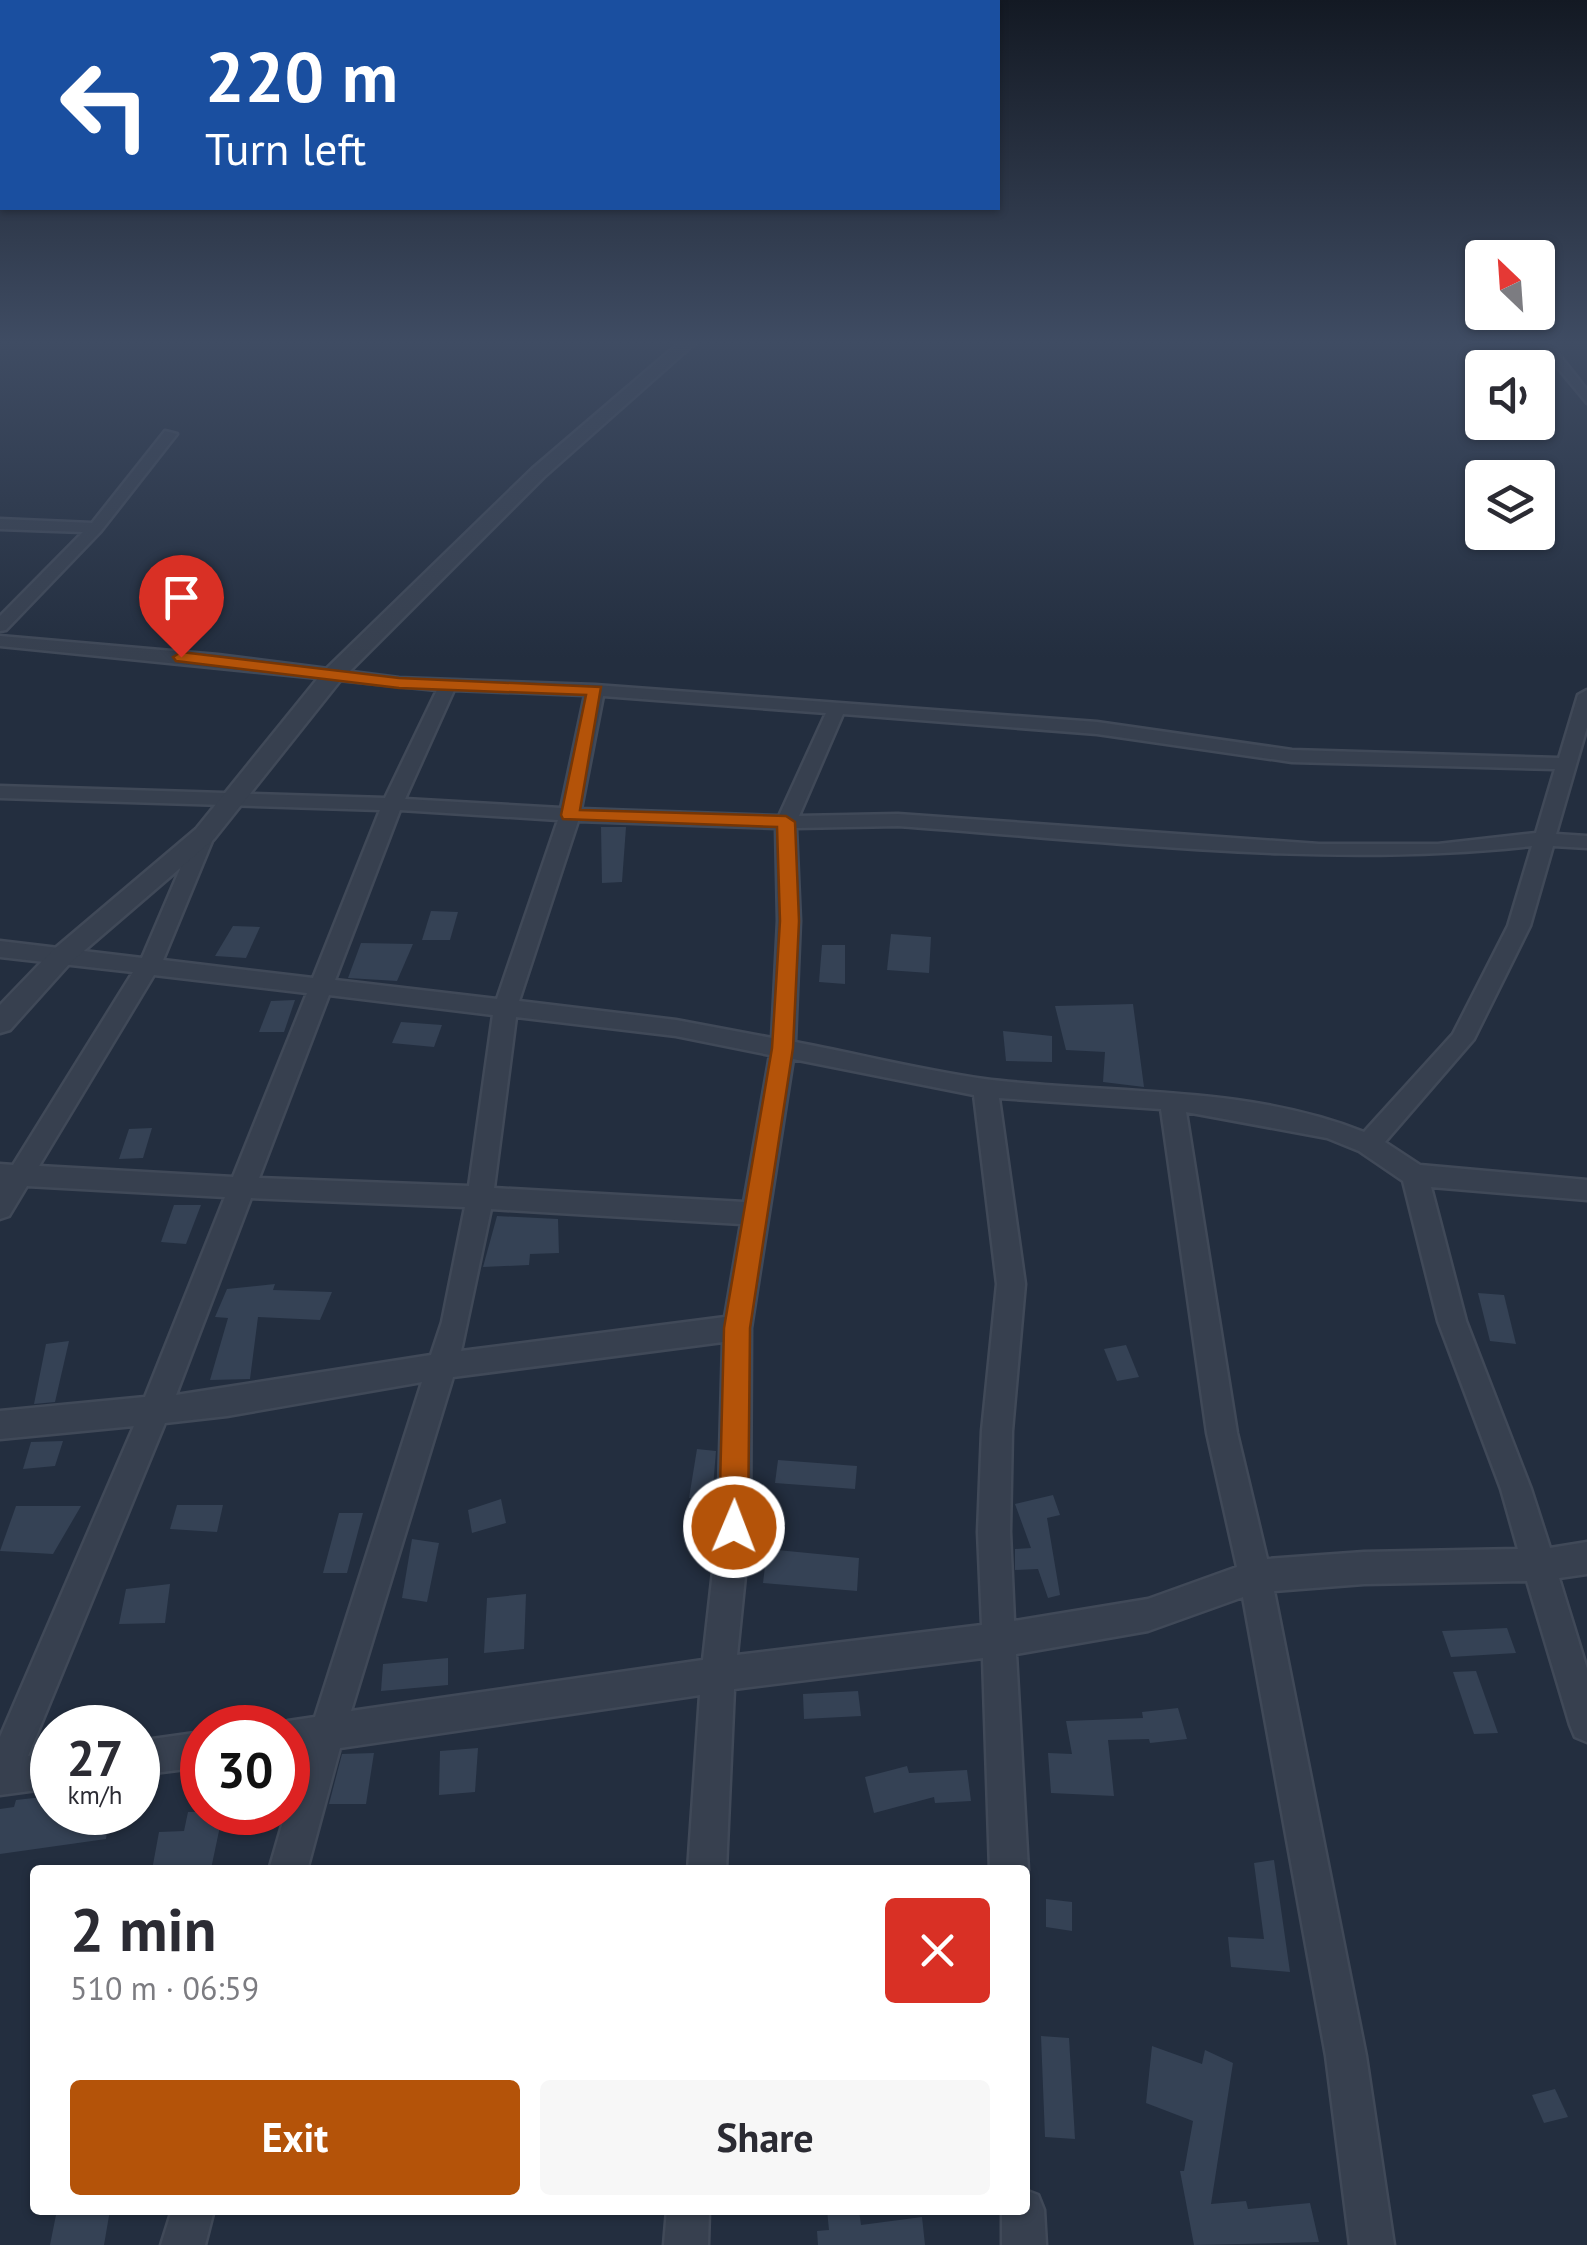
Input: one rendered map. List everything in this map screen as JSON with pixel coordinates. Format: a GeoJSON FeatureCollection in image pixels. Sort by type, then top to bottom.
{"type":"FeatureCollection","features":[{"type":"Feature","properties":{"kind":"street"},"geometry":{"type":"LineString","coordinates":[[0,626],[96,528],[158,448]]}},
{"type":"Feature","properties":{"kind":"street"},"geometry":{"type":"LineString","coordinates":[[0,1023],[62,956],[204,834],[331,677],[567,448]]}},
{"type":"Feature","properties":{"kind":"street"},"geometry":{"type":"LineString","coordinates":[[0,524],[96,528]]}},
{"type":"Feature","properties":{"kind":"street"},"geometry":{"type":"LineString","coordinates":[[0,641],[218,660],[331,677],[838,706],[1097,728],[1292,756],[1566,764]]}},
{"type":"Feature","properties":{"kind":"street"},"geometry":{"type":"LineString","coordinates":[[1,1777],[155,1410],[393,804],[448,685]]}},
{"type":"Feature","properties":{"kind":"street"},"geometry":{"type":"LineString","coordinates":[[289,1865],[327,1732],[456,1322],[480,1198],[505,1010],[570,815],[595,690]]}},
{"type":"Feature","properties":{"kind":"street"},"geometry":{"type":"LineString","coordinates":[[1368,1144],[1462,1039],[1519,926],[1587,695]]}},
{"type":"Feature","properties":{"kind":"street"},"geometry":{"type":"LineString","coordinates":[[707,1865],[718,1675],[734,1527],[737,1328],[782,1048],[790,921],[786,822],[838,706]]}},
{"type":"Feature","properties":{"kind":"street"},"geometry":{"type":"LineString","coordinates":[[0,792],[786,822],[898,820],[997,824],[1318,850],[1438,850],[1542,839],[1587,842]]}},
{"type":"Feature","properties":{"kind":"street"},"geometry":{"type":"LineString","coordinates":[[0,1208],[10,1174],[160,947],[204,834]]}},
{"type":"Feature","properties":{"kind":"street"},"geometry":{"type":"LineString","coordinates":[[0,949],[676,1028],[986,1088],[1172,1100],[1330,1129],[1368,1144],[1414,1175],[1587,1190]]}},
{"type":"Feature","properties":{"kind":"street"},"geometry":{"type":"LineString","coordinates":[[986,1088],[1012,1284],[997,1431],[994,1532],[1009,1865]]}},
{"type":"Feature","properties":{"kind":"street"},"geometry":{"type":"LineString","coordinates":[[1172,1100],[1222,1433],[1255,1576],[1346,2056],[1372,2245]]}},
{"type":"Feature","properties":{"kind":"street"},"geometry":{"type":"LineString","coordinates":[[10,1174],[239,1190],[600,1201],[755,1214]]}},
{"type":"Feature","properties":{"kind":"street"},"geometry":{"type":"LineString","coordinates":[[1414,1175],[1452,1320],[1516,1489],[1587,1725]]}},
{"type":"Feature","properties":{"kind":"street"},"geometry":{"type":"LineString","coordinates":[[0,1425],[227,1403],[442,1366],[737,1328]]}},
{"type":"Feature","properties":{"kind":"street"},"geometry":{"type":"LineString","coordinates":[[310,1735],[718,1675],[1081,1630],[1148,1615],[1255,1576],[1364,1568],[1538,1564],[1587,1558]]}},
{"type":"Feature","properties":{"kind":"street"},"geometry":{"type":"LineString","coordinates":[[1,1777],[30,1773]]}},
{"type":"Feature","properties":{"kind":"street"},"geometry":{"type":"LineString","coordinates":[[183,2245],[192,2215]]}},
{"type":"Feature","properties":{"kind":"street"},"geometry":{"type":"LineString","coordinates":[[686,2245],[688,2215]]}},
{"type":"Feature","properties":{"kind":"street"},"geometry":{"type":"LineString","coordinates":[[1023,2215],[1024,2245]]}},
{"type":"Feature","properties":{"kind":"building"},"geometry":{"type":"Polygon","coordinates":[[[601,827],[626,827],[622,882],[602,883],[601,827]]]}},
{"type":"Feature","properties":{"kind":"building"},"geometry":{"type":"Polygon","coordinates":[[[431,911],[458,912],[450,940],[422,940],[431,911]]]}},
{"type":"Feature","properties":{"kind":"building"},"geometry":{"type":"Polygon","coordinates":[[[233,926],[260,927],[246,958],[215,956],[233,926]]]}},
{"type":"Feature","properties":{"kind":"building"},"geometry":{"type":"Polygon","coordinates":[[[891,934],[931,937],[929,973],[887,970],[891,934]]]}},
{"type":"Feature","properties":{"kind":"building"},"geometry":{"type":"Polygon","coordinates":[[[361,943],[413,944],[397,981],[348,978],[361,943]]]}},
{"type":"Feature","properties":{"kind":"building"},"geometry":{"type":"Polygon","coordinates":[[[822,945],[845,945],[845,984],[819,982],[822,945]]]}},
{"type":"Feature","properties":{"kind":"building"},"geometry":{"type":"Polygon","coordinates":[[[295,1000],[284,1032],[259,1032],[271,1001],[295,1000]]]}},
{"type":"Feature","properties":{"kind":"building"},"geometry":{"type":"Polygon","coordinates":[[[1133,1004],[1144,1087],[1103,1082],[1105,1052],[1066,1050],[1055,1006],[1133,1004]]]}},
{"type":"Feature","properties":{"kind":"building"},"geometry":{"type":"Polygon","coordinates":[[[401,1022],[442,1025],[434,1047],[392,1043],[401,1022]]]}},
{"type":"Feature","properties":{"kind":"building"},"geometry":{"type":"Polygon","coordinates":[[[1003,1031],[1052,1036],[1052,1062],[1006,1061],[1003,1031]]]}},
{"type":"Feature","properties":{"kind":"building"},"geometry":{"type":"Polygon","coordinates":[[[152,1128],[143,1158],[119,1159],[129,1129],[152,1128]]]}},
{"type":"Feature","properties":{"kind":"building"},"geometry":{"type":"Polygon","coordinates":[[[174,1205],[201,1205],[186,1244],[161,1242],[174,1205]]]}},
{"type":"Feature","properties":{"kind":"building"},"geometry":{"type":"Polygon","coordinates":[[[497,1216],[558,1219],[559,1253],[530,1254],[529,1265],[483,1267],[497,1216]]]}},
{"type":"Feature","properties":{"kind":"building"},"geometry":{"type":"Polygon","coordinates":[[[275,1284],[273,1290],[332,1292],[320,1320],[258,1317],[250,1379],[210,1380],[228,1318],[215,1317],[227,1289],[275,1284]]]}},
{"type":"Feature","properties":{"kind":"building"},"geometry":{"type":"Polygon","coordinates":[[[1478,1293],[1504,1295],[1516,1344],[1490,1341],[1478,1293]]]}},
{"type":"Feature","properties":{"kind":"building"},"geometry":{"type":"Polygon","coordinates":[[[69,1341],[55,1402],[34,1404],[46,1344],[69,1341]]]}},
{"type":"Feature","properties":{"kind":"building"},"geometry":{"type":"Polygon","coordinates":[[[1126,1345],[1139,1377],[1117,1381],[1104,1349],[1126,1345]]]}},
{"type":"Feature","properties":{"kind":"building"},"geometry":{"type":"Polygon","coordinates":[[[63,1441],[55,1466],[23,1469],[31,1442],[63,1441]]]}},
{"type":"Feature","properties":{"kind":"building"},"geometry":{"type":"Polygon","coordinates":[[[697,1449],[716,1451],[712,1500],[689,1498],[697,1449]]]}},
{"type":"Feature","properties":{"kind":"building"},"geometry":{"type":"Polygon","coordinates":[[[778,1460],[857,1466],[855,1489],[775,1483],[778,1460]]]}},
{"type":"Feature","properties":{"kind":"building"},"geometry":{"type":"Polygon","coordinates":[[[1053,1495],[1060,1515],[1047,1518],[1060,1595],[1048,1598],[1038,1569],[1015,1570],[1015,1549],[1031,1548],[1015,1504],[1053,1495]]]}},
{"type":"Feature","properties":{"kind":"building"},"geometry":{"type":"Polygon","coordinates":[[[501,1499],[506,1523],[472,1533],[468,1510],[501,1499]]]}},
{"type":"Feature","properties":{"kind":"building"},"geometry":{"type":"Polygon","coordinates":[[[177,1505],[223,1505],[217,1532],[170,1529],[177,1505]]]}},
{"type":"Feature","properties":{"kind":"building"},"geometry":{"type":"Polygon","coordinates":[[[16,1506],[81,1506],[53,1554],[0,1551],[16,1506]]]}},
{"type":"Feature","properties":{"kind":"building"},"geometry":{"type":"Polygon","coordinates":[[[339,1513],[363,1513],[347,1573],[323,1573],[339,1513]]]}},
{"type":"Feature","properties":{"kind":"building"},"geometry":{"type":"Polygon","coordinates":[[[412,1539],[439,1543],[427,1602],[402,1598],[412,1539]]]}},
{"type":"Feature","properties":{"kind":"building"},"geometry":{"type":"Polygon","coordinates":[[[767,1549],[859,1558],[857,1591],[763,1583],[767,1549]]]}},
{"type":"Feature","properties":{"kind":"building"},"geometry":{"type":"Polygon","coordinates":[[[170,1584],[165,1623],[119,1624],[126,1589],[170,1584]]]}},
{"type":"Feature","properties":{"kind":"building"},"geometry":{"type":"Polygon","coordinates":[[[526,1594],[524,1649],[484,1653],[487,1598],[526,1594]]]}},
{"type":"Feature","properties":{"kind":"building"},"geometry":{"type":"Polygon","coordinates":[[[1507,1628],[1516,1653],[1451,1657],[1442,1631],[1507,1628]]]}},
{"type":"Feature","properties":{"kind":"building"},"geometry":{"type":"Polygon","coordinates":[[[448,1658],[448,1685],[381,1691],[383,1664],[448,1658]]]}},
{"type":"Feature","properties":{"kind":"building"},"geometry":{"type":"Polygon","coordinates":[[[1476,1671],[1498,1733],[1474,1734],[1453,1672],[1476,1671]]]}},
{"type":"Feature","properties":{"kind":"building"},"geometry":{"type":"Polygon","coordinates":[[[858,1691],[861,1716],[804,1719],[803,1694],[858,1691]]]}},
{"type":"Feature","properties":{"kind":"building"},"geometry":{"type":"Polygon","coordinates":[[[1178,1708],[1187,1739],[1150,1743],[1149,1739],[1108,1740],[1114,1796],[1051,1793],[1048,1753],[1072,1754],[1066,1721],[1143,1718],[1142,1712],[1178,1708]]]}},
{"type":"Feature","properties":{"kind":"building"},"geometry":{"type":"Polygon","coordinates":[[[478,1748],[475,1792],[439,1795],[440,1751],[478,1748]]]}},
{"type":"Feature","properties":{"kind":"building"},"geometry":{"type":"Polygon","coordinates":[[[374,1753],[366,1804],[329,1804],[342,1754],[374,1753]]]}},
{"type":"Feature","properties":{"kind":"building"},"geometry":{"type":"Polygon","coordinates":[[[907,1766],[909,1773],[967,1770],[971,1801],[935,1803],[934,1797],[874,1813],[865,1777],[907,1766]]]}},
{"type":"Feature","properties":{"kind":"building"},"geometry":{"type":"Polygon","coordinates":[[[30,1798],[30,1835],[107,1835],[106,1839],[0,1854],[0,1809],[14,1807],[16,1800],[30,1798]]]}},
{"type":"Feature","properties":{"kind":"building"},"geometry":{"type":"Polygon","coordinates":[[[160,1832],[218,1835],[212,1865],[153,1865],[160,1832]]]}},
{"type":"Feature","properties":{"kind":"building"},"geometry":{"type":"Polygon","coordinates":[[[1274,1860],[1290,1972],[1231,1967],[1228,1937],[1264,1939],[1254,1863],[1274,1860]]]}},
{"type":"Feature","properties":{"kind":"building"},"geometry":{"type":"Polygon","coordinates":[[[1046,1899],[1072,1902],[1072,1931],[1046,1927],[1046,1899]]]}},
{"type":"Feature","properties":{"kind":"building"},"geometry":{"type":"Polygon","coordinates":[[[1041,2036],[1069,2038],[1075,2139],[1045,2137],[1041,2036]]]}},
{"type":"Feature","properties":{"kind":"building"},"geometry":{"type":"Polygon","coordinates":[[[1152,2046],[1202,2064],[1205,2050],[1233,2063],[1211,2204],[1246,2201],[1248,2209],[1310,2203],[1319,2242],[1194,2245],[1180,2171],[1184,2171],[1193,2121],[1146,2103],[1152,2046]]]}},
{"type":"Feature","properties":{"kind":"building"},"geometry":{"type":"Polygon","coordinates":[[[1555,2089],[1568,2117],[1544,2123],[1532,2095],[1555,2089]]]}},
{"type":"Feature","properties":{"kind":"building"},"geometry":{"type":"Polygon","coordinates":[[[56,2215],[109,2215],[104,2245],[50,2245],[56,2215]]]}},
{"type":"Feature","properties":{"kind":"building"},"geometry":{"type":"Polygon","coordinates":[[[828,2215],[860,2215],[861,2225],[922,2217],[925,2245],[818,2245],[817,2231],[829,2230],[828,2215]]]}},
{"type":"Feature","properties":{"kind":"route"},"geometry":{"type":"LineString","coordinates":[[181,657],[399,683],[595,690],[570,815],[786,822],[790,921],[782,1048],[737,1328],[734,1527]]}}]}
